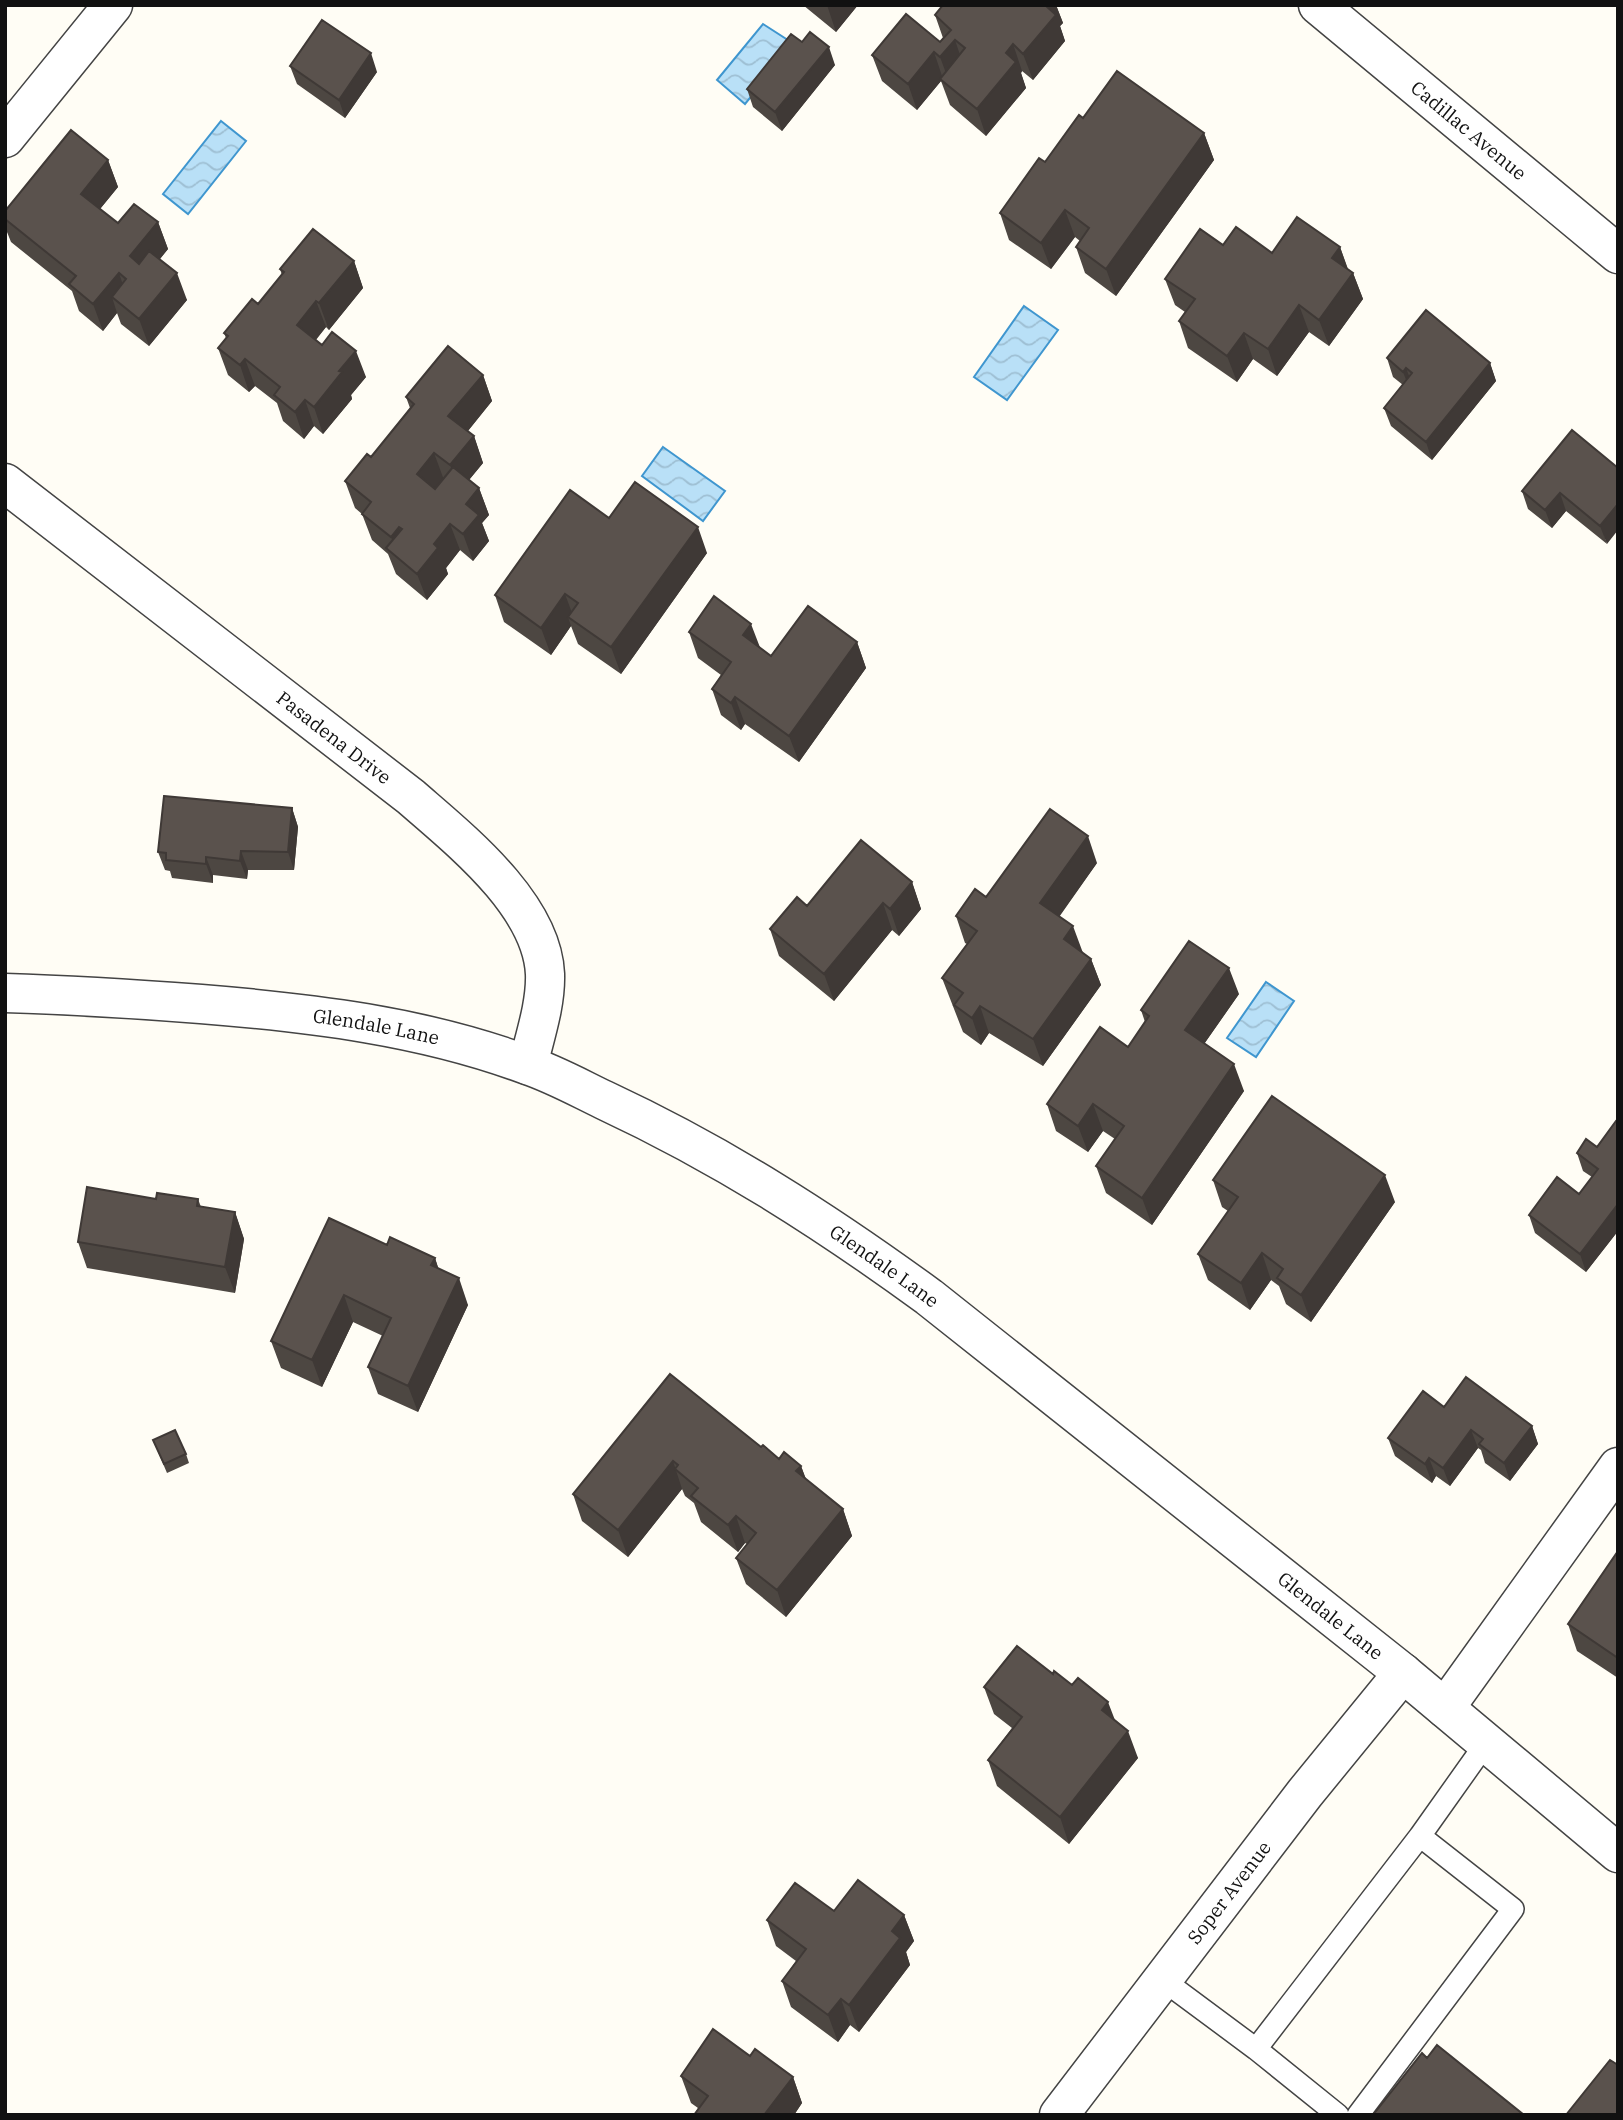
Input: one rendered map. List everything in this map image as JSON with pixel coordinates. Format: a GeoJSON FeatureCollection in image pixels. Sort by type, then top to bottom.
{"type":"FeatureCollection","features":[{"type":"Feature","properties":{"kind":"street"},"geometry":{"type":"LineString","coordinates":[[5,138],[113,5]]}},
{"type":"Feature","properties":{"kind":"street","name":"Cadillac Avenue"},"geometry":{"type":"LineString","coordinates":[[1318,5],[1618,254]]}},
{"type":"Feature","properties":{"kind":"street","name":"Pasadena Drive"},"geometry":{"type":"LineString","coordinates":[[5,483],[411,797],[472,851],[522,910],[540,950],[545,973],[543,997],[528,1065]]}},
{"type":"Feature","properties":{"kind":"street","name":"Glendale Lane"},"geometry":{"type":"LineString","coordinates":[[5,993],[81,995],[327,1015],[401,1028],[528,1065],[702,1147],[862,1248],[1006,1357],[1403,1673],[1618,1853]]}},
{"type":"Feature","properties":{"kind":"street"},"geometry":{"type":"LineString","coordinates":[[1445,1708],[1618,1467]]}},
{"type":"Feature","properties":{"kind":"street","name":"Soper Avenue"},"geometry":{"type":"LineString","coordinates":[[1059,2115],[1305,1793],[1403,1673]]}},
{"type":"Feature","properties":{"kind":"lane"},"geometry":{"type":"LineString","coordinates":[[1256,2049],[1420,1836],[1486,1743]]}},
{"type":"Feature","properties":{"kind":"lane"},"geometry":{"type":"LineString","coordinates":[[1359,2115],[1513,1909],[1420,1836]]}},
{"type":"Feature","properties":{"kind":"lane"},"geometry":{"type":"LineString","coordinates":[[1163,1980],[1256,2049],[1338,2115]]}},
{"type":"Feature","properties":{"kind":"water"},"geometry":{"type":"Polygon","coordinates":[[[763,24],[794,44],[745,104],[717,80],[763,24]]]}},
{"type":"Feature","properties":{"kind":"water"},"geometry":{"type":"Polygon","coordinates":[[[221,121],[246,141],[188,214],[163,194],[221,121]]]}},
{"type":"Feature","properties":{"kind":"water"},"geometry":{"type":"Polygon","coordinates":[[[1024,306],[1058,330],[1007,400],[974,377],[1024,306]]]}},
{"type":"Feature","properties":{"kind":"water"},"geometry":{"type":"Polygon","coordinates":[[[663,447],[725,491],[703,521],[642,476],[663,447]]]}},
{"type":"Feature","properties":{"kind":"water"},"geometry":{"type":"Polygon","coordinates":[[[1266,982],[1294,1001],[1256,1057],[1227,1038],[1266,982]]]}},
{"type":"Feature","properties":{"kind":"building"},"geometry":{"type":"Polygon","coordinates":[[[943,5],[1045,5],[1056,15],[1023,54],[1013,44],[1006,53],[1016,62],[977,109],[940,79],[965,48],[955,40],[940,57],[934,52],[908,84],[872,55],[906,14],[940,42],[951,30],[935,15],[943,5]]]}},
{"type":"Feature","properties":{"kind":"building"},"geometry":{"type":"Polygon","coordinates":[[[322,20],[371,53],[339,100],[290,66],[322,20]]]}},
{"type":"Feature","properties":{"kind":"building"},"geometry":{"type":"Polygon","coordinates":[[[810,32],[829,47],[775,112],[747,89],[791,34],[802,42],[810,32]]]}},
{"type":"Feature","properties":{"kind":"building"},"geometry":{"type":"Polygon","coordinates":[[[1117,71],[1204,133],[1106,269],[1076,247],[1089,228],[1065,210],[1041,243],[1000,213],[1039,158],[1045,162],[1079,115],[1083,118],[1117,71]]]}},
{"type":"Feature","properties":{"kind":"building"},"geometry":{"type":"Polygon","coordinates":[[[71,130],[108,160],[81,194],[118,223],[134,204],[158,222],[130,256],[139,264],[149,251],[177,273],[139,319],[112,297],[126,279],[119,273],[93,304],[69,284],[76,276],[5,219],[5,211],[71,130]]]}},
{"type":"Feature","properties":{"kind":"building"},"geometry":{"type":"Polygon","coordinates":[[[1297,217],[1340,247],[1332,258],[1353,273],[1319,320],[1299,305],[1268,349],[1244,333],[1227,356],[1179,321],[1195,299],[1165,279],[1200,229],[1223,245],[1236,227],[1272,253],[1297,217]]]}},
{"type":"Feature","properties":{"kind":"building"},"geometry":{"type":"Polygon","coordinates":[[[313,229],[354,261],[297,325],[322,345],[332,332],[356,351],[314,407],[305,400],[295,412],[274,395],[280,387],[245,359],[240,365],[218,348],[228,336],[224,333],[252,299],[258,304],[284,272],[280,269],[313,229]]]}},
{"type":"Feature","properties":{"kind":"building"},"geometry":{"type":"Polygon","coordinates":[[[1426,310],[1490,363],[1426,442],[1384,408],[1412,373],[1406,368],[1403,372],[1387,358],[1426,310]]]}},
{"type":"Feature","properties":{"kind":"building"},"geometry":{"type":"Polygon","coordinates":[[[448,346],[483,375],[448,416],[474,436],[450,465],[434,453],[417,474],[435,489],[453,467],[479,488],[466,504],[479,515],[463,534],[450,524],[434,544],[438,548],[417,574],[386,548],[402,529],[399,527],[391,537],[362,514],[371,502],[345,481],[367,454],[371,457],[414,404],[406,397],[448,346]]]}},
{"type":"Feature","properties":{"kind":"building"},"geometry":{"type":"Polygon","coordinates":[[[1572,430],[1618,468],[1618,504],[1600,526],[1560,493],[1545,510],[1522,491],[1572,430]]]}},
{"type":"Feature","properties":{"kind":"building"},"geometry":{"type":"Polygon","coordinates":[[[635,482],[698,527],[611,647],[568,617],[578,603],[565,594],[541,628],[495,595],[570,490],[609,518],[635,482]]]}},
{"type":"Feature","properties":{"kind":"building"},"geometry":{"type":"Polygon","coordinates":[[[714,596],[751,624],[743,635],[771,656],[808,606],[857,642],[789,736],[735,697],[731,703],[712,689],[731,662],[689,632],[714,596]]]}},
{"type":"Feature","properties":{"kind":"building"},"geometry":{"type":"Polygon","coordinates":[[[164,796],[292,808],[288,852],[241,851],[240,861],[206,857],[206,864],[166,860],[166,853],[158,852],[164,796]]]}},
{"type":"Feature","properties":{"kind":"building"},"geometry":{"type":"Polygon","coordinates":[[[1050,809],[1088,836],[1040,903],[1073,926],[1064,939],[1091,959],[1033,1039],[980,1006],[972,1018],[954,1005],[963,993],[942,978],[977,931],[956,916],[975,889],[986,897],[1050,809]]]}},
{"type":"Feature","properties":{"kind":"building"},"geometry":{"type":"Polygon","coordinates":[[[861,840],[912,882],[890,909],[883,903],[824,974],[770,929],[797,897],[807,906],[861,840]]]}},
{"type":"Feature","properties":{"kind":"building"},"geometry":{"type":"Polygon","coordinates":[[[1189,941],[1229,968],[1185,1030],[1234,1064],[1142,1198],[1096,1166],[1124,1126],[1093,1104],[1078,1126],[1047,1104],[1100,1027],[1128,1047],[1149,1016],[1141,1010],[1189,941]]]}},
{"type":"Feature","properties":{"kind":"building"},"geometry":{"type":"Polygon","coordinates":[[[1272,1096],[1385,1175],[1301,1295],[1277,1278],[1283,1269],[1262,1253],[1241,1283],[1198,1254],[1238,1197],[1213,1180],[1272,1096]]]}},
{"type":"Feature","properties":{"kind":"building"},"geometry":{"type":"Polygon","coordinates":[[[1616,1121],[1618,1204],[1580,1254],[1529,1215],[1557,1177],[1579,1194],[1598,1169],[1577,1153],[1586,1139],[1597,1147],[1616,1121]]]}},
{"type":"Feature","properties":{"kind":"building"},"geometry":{"type":"Polygon","coordinates":[[[87,1187],[156,1199],[157,1193],[198,1199],[197,1206],[235,1212],[225,1267],[78,1242],[87,1187]]]}},
{"type":"Feature","properties":{"kind":"building"},"geometry":{"type":"Polygon","coordinates":[[[329,1218],[387,1245],[390,1237],[435,1258],[431,1265],[459,1278],[408,1386],[368,1367],[391,1318],[344,1295],[312,1360],[271,1341],[329,1218]]]}},
{"type":"Feature","properties":{"kind":"building"},"geometry":{"type":"Polygon","coordinates":[[[670,1374],[761,1447],[763,1445],[779,1459],[784,1452],[801,1466],[796,1471],[843,1509],[777,1590],[736,1558],[756,1533],[736,1516],[728,1525],[691,1496],[698,1488],[675,1469],[678,1465],[673,1461],[618,1530],[573,1494],[670,1374]]]}},
{"type":"Feature","properties":{"kind":"building"},"geometry":{"type":"Polygon","coordinates":[[[1466,1377],[1532,1426],[1504,1463],[1479,1444],[1483,1439],[1471,1430],[1443,1468],[1429,1458],[1425,1464],[1388,1438],[1423,1391],[1444,1407],[1466,1377]]]}},
{"type":"Feature","properties":{"kind":"building"},"geometry":{"type":"Polygon","coordinates":[[[175,1430],[186,1454],[164,1464],[153,1440],[175,1430]]]}},
{"type":"Feature","properties":{"kind":"building"},"geometry":{"type":"Polygon","coordinates":[[[1618,1551],[1618,1658],[1568,1624],[1618,1551]]]}},
{"type":"Feature","properties":{"kind":"building"},"geometry":{"type":"Polygon","coordinates":[[[1017,1646],[1072,1685],[1078,1678],[1108,1702],[1102,1710],[1128,1731],[1060,1817],[988,1760],[1022,1717],[984,1687],[1017,1646]]]}},
{"type":"Feature","properties":{"kind":"building"},"geometry":{"type":"Polygon","coordinates":[[[858,1880],[904,1915],[892,1931],[900,1938],[849,2005],[841,1999],[828,2015],[782,1981],[806,1949],[767,1920],[795,1883],[834,1911],[858,1880]]]}},
{"type":"Feature","properties":{"kind":"building"},"geometry":{"type":"Polygon","coordinates":[[[713,2029],[750,2056],[755,2049],[793,2077],[764,2115],[694,2115],[708,2096],[681,2076],[713,2029]]]}},
{"type":"Feature","properties":{"kind":"building"},"geometry":{"type":"Polygon","coordinates":[[[1437,2045],[1524,2115],[1373,2115],[1422,2053],[1427,2058],[1437,2045]]]}},
{"type":"Feature","properties":{"kind":"building"},"geometry":{"type":"Polygon","coordinates":[[[1610,2060],[1618,2065],[1618,2115],[1566,2115],[1610,2060]]]}}]}
